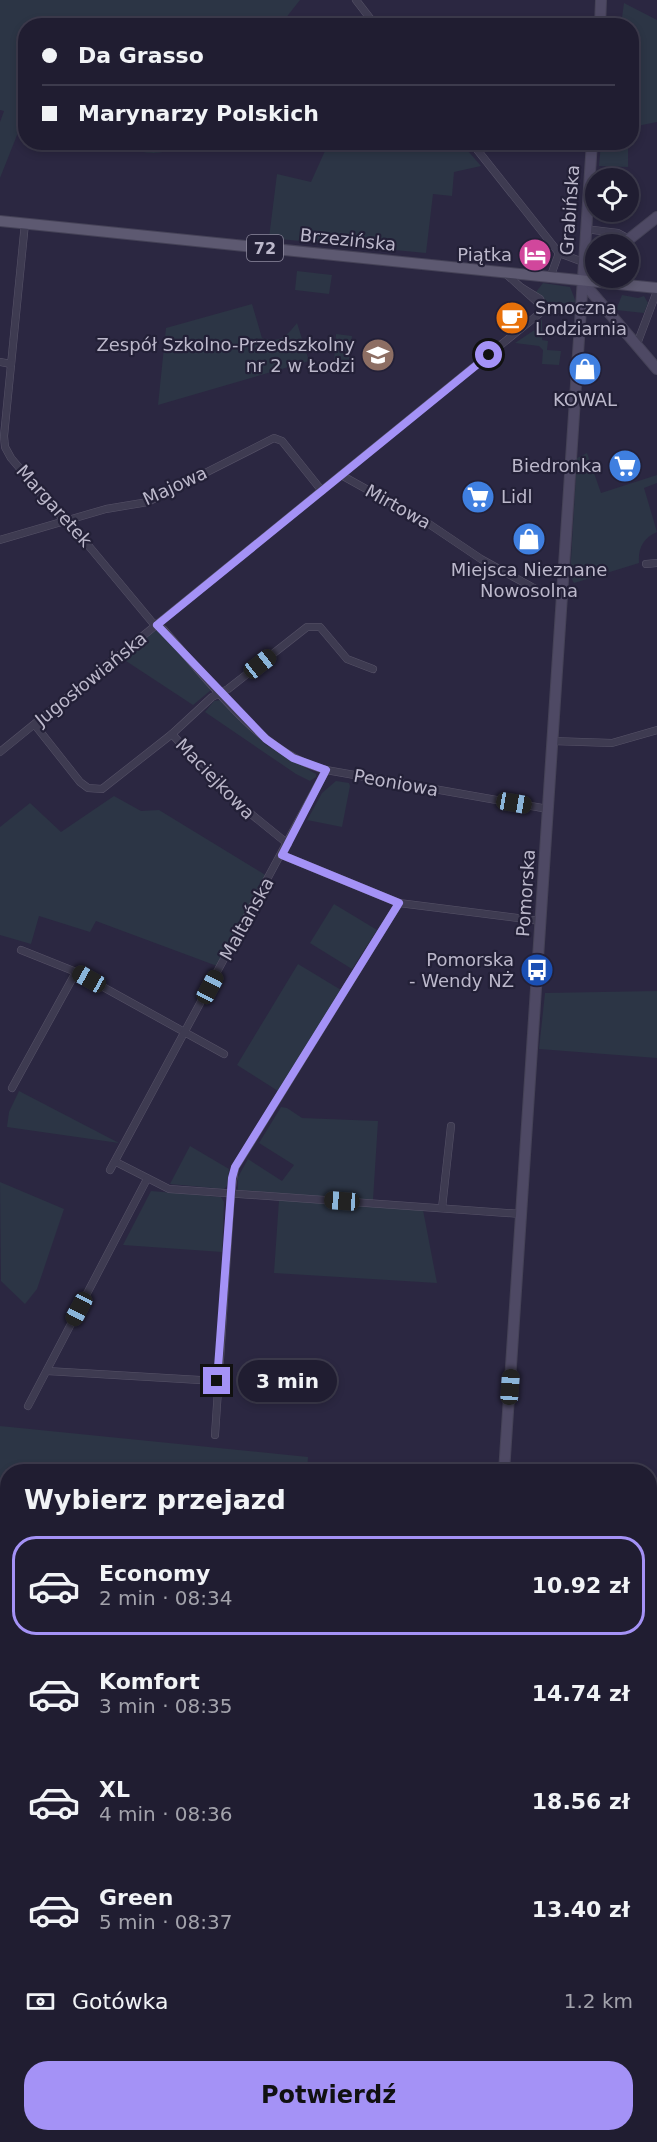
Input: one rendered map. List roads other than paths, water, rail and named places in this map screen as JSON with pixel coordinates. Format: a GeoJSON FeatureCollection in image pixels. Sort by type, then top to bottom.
{"type":"FeatureCollection","features":[{"type":"Feature","properties":{"kind":"main road","name":"Brzezińska"},"geometry":{"type":"LineString","coordinates":[[0,221],[657,289]]}},
{"type":"Feature","properties":{"kind":"street"},"geometry":{"type":"LineString","coordinates":[[356,0],[370,18]]}},
{"type":"Feature","properties":{"kind":"street"},"geometry":{"type":"LineString","coordinates":[[600,18],[601,0]]}},
{"type":"Feature","properties":{"kind":"street"},"geometry":{"type":"LineString","coordinates":[[477,150],[559,253],[583,261]]}},
{"type":"Feature","properties":{"kind":"street","name":"Grabińska"},"geometry":{"type":"LineString","coordinates":[[582,281],[591,150]]}},
{"type":"Feature","properties":{"kind":"street"},"geometry":{"type":"LineString","coordinates":[[636,234],[657,217]]}},
{"type":"Feature","properties":{"kind":"street","name":"Margaretek"},"geometry":{"type":"LineString","coordinates":[[25,224],[2,442],[11,458],[157,625]]}},
{"type":"Feature","properties":{"kind":"street"},"geometry":{"type":"LineString","coordinates":[[585,229],[619,234]]}},
{"type":"Feature","properties":{"kind":"street"},"geometry":{"type":"LineString","coordinates":[[550,278],[559,253]]}},
{"type":"Feature","properties":{"kind":"street"},"geometry":{"type":"LineString","coordinates":[[504,273],[540,299],[545,309],[606,309]]}},
{"type":"Feature","properties":{"kind":"street"},"geometry":{"type":"LineString","coordinates":[[585,278],[582,281],[657,369]]}},
{"type":"Feature","properties":{"kind":"street","name":"Pomorska"},"geometry":{"type":"LineString","coordinates":[[505,1464],[582,281]]}},
{"type":"Feature","properties":{"kind":"street"},"geometry":{"type":"LineString","coordinates":[[637,344],[657,289]]}},
{"type":"Feature","properties":{"kind":"street","name":"Jugosłowiańska"},"geometry":{"type":"LineString","coordinates":[[0,752],[545,309]]}},
{"type":"Feature","properties":{"kind":"street"},"geometry":{"type":"LineString","coordinates":[[0,362],[11,364]]}},
{"type":"Feature","properties":{"kind":"street","name":"Majowa"},"geometry":{"type":"LineString","coordinates":[[0,540],[116,507],[148,502],[274,438],[282,441],[322,491]]}},
{"type":"Feature","properties":{"kind":"street","name":"Mirtowa"},"geometry":{"type":"LineString","coordinates":[[341,475],[454,540],[481,559],[537,589],[562,595]]}},
{"type":"Feature","properties":{"kind":"street"},"geometry":{"type":"LineString","coordinates":[[646,564],[657,563]]}},
{"type":"Feature","properties":{"kind":"street","name":"Peoniowa"},"geometry":{"type":"LineString","coordinates":[[157,625],[221,693],[278,748],[301,761],[326,770],[548,809]]}},
{"type":"Feature","properties":{"kind":"street","name":"Maciejkowa"},"geometry":{"type":"LineString","coordinates":[[35,725],[80,782],[95,790],[107,786],[172,734],[212,697],[221,693],[311,626],[320,627],[347,659],[373,669]]}},
{"type":"Feature","properties":{"kind":"street"},"geometry":{"type":"LineString","coordinates":[[552,741],[613,743],[657,729]]}},
{"type":"Feature","properties":{"kind":"street","name":"Maciejkowa"},"geometry":{"type":"LineString","coordinates":[[172,734],[231,799],[288,844]]}},
{"type":"Feature","properties":{"kind":"street","name":"Maltańska"},"geometry":{"type":"LineString","coordinates":[[111,1170],[326,770]]}},
{"type":"Feature","properties":{"kind":"street"},"geometry":{"type":"LineString","coordinates":[[282,855],[399,903],[541,921]]}},
{"type":"Feature","properties":{"kind":"street"},"geometry":{"type":"LineString","coordinates":[[214,1435],[231,1194],[235,1167],[399,903]]}},
{"type":"Feature","properties":{"kind":"street"},"geometry":{"type":"LineString","coordinates":[[21,950],[76,972],[224,1054]]}},
{"type":"Feature","properties":{"kind":"street"},"geometry":{"type":"LineString","coordinates":[[12,1088],[76,972]]}},
{"type":"Feature","properties":{"kind":"street"},"geometry":{"type":"LineString","coordinates":[[442,1208],[451,1126]]}},
{"type":"Feature","properties":{"kind":"street"},"geometry":{"type":"LineString","coordinates":[[116,1162],[168,1189],[521,1214]]}},
{"type":"Feature","properties":{"kind":"street"},"geometry":{"type":"LineString","coordinates":[[28,1406],[147,1179]]}},
{"type":"Feature","properties":{"kind":"street"},"geometry":{"type":"LineString","coordinates":[[47,1371],[217,1381]]}},
{"type":"Feature","properties":{"kind":"place","name":"Piątka"},"geometry":{"type":"Point","coordinates":[535,255]}},
{"type":"Feature","properties":{"kind":"place","name":"Smoczna Lodziarnia"},"geometry":{"type":"Point","coordinates":[512,318]}},
{"type":"Feature","properties":{"kind":"place","name":"Zespół Szkolno-Przedszkolny nr 2 w Łodzi"},"geometry":{"type":"Point","coordinates":[378,355]}},
{"type":"Feature","properties":{"kind":"place","name":"KOWAL"},"geometry":{"type":"Point","coordinates":[585,369]}},
{"type":"Feature","properties":{"kind":"place","name":"Biedronka"},"geometry":{"type":"Point","coordinates":[625,466]}},
{"type":"Feature","properties":{"kind":"place","name":"Lidl"},"geometry":{"type":"Point","coordinates":[478,497]}},
{"type":"Feature","properties":{"kind":"place","name":"Miejsca Nieznane Nowosolna"},"geometry":{"type":"Point","coordinates":[529,539]}},
{"type":"Feature","properties":{"kind":"place","name":"Pomorska - Wendy NŻ"},"geometry":{"type":"Point","coordinates":[537,970]}}]}
